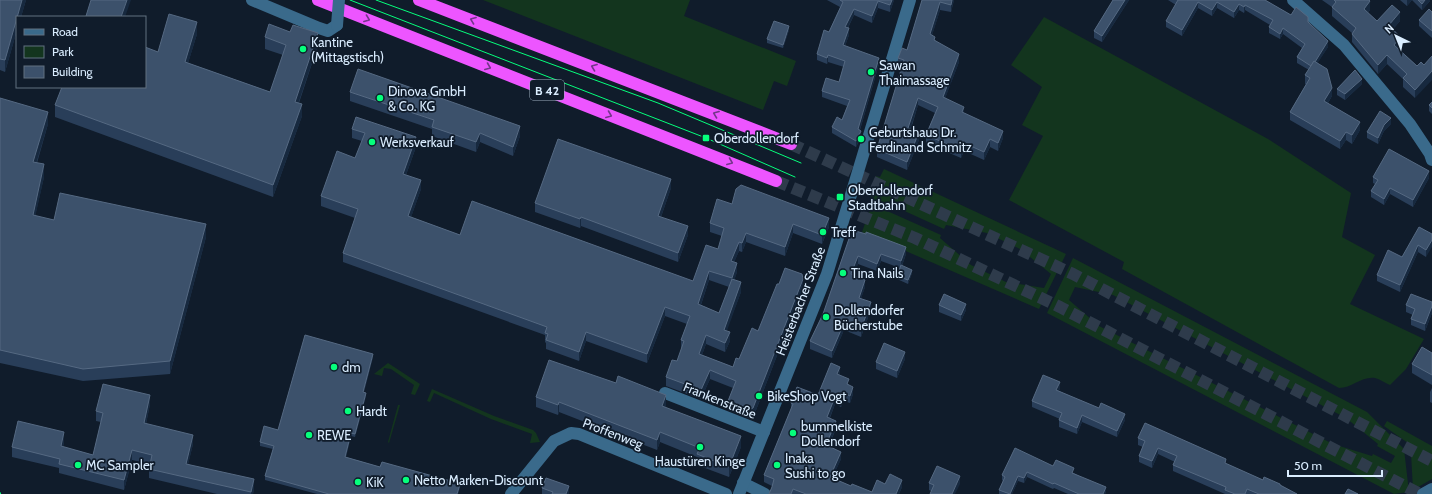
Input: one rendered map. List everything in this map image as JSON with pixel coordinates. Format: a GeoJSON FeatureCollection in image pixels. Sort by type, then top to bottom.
{"type":"FeatureCollection","features":[{"type":"Feature","properties":{"kind":"highway","name":"B 42"},"geometry":{"type":"LineString","coordinates":[[318,0],[776,181]]}},
{"type":"Feature","properties":{"kind":"highway"},"geometry":{"type":"LineString","coordinates":[[419,0],[791,144]]}},
{"type":"Feature","properties":{"kind":"street"},"geometry":{"type":"LineString","coordinates":[[252,0],[319,28],[328,30],[337,25],[339,0]]}},
{"type":"Feature","properties":{"kind":"street","name":"Heisterbacher Straße"},"geometry":{"type":"LineString","coordinates":[[741,489],[827,274],[910,0]]}},
{"type":"Feature","properties":{"kind":"street"},"geometry":{"type":"LineString","coordinates":[[1293,0],[1344,44],[1410,124],[1431,156]]}},
{"type":"Feature","properties":{"kind":"street","name":"Frankenstraße"},"geometry":{"type":"LineString","coordinates":[[665,393],[764,432]]}},
{"type":"Feature","properties":{"kind":"street","name":"Proffenweg"},"geometry":{"type":"LineString","coordinates":[[511,494],[550,447],[554,440],[571,433],[579,434],[726,494]]}},
{"type":"Feature","properties":{"kind":"street"},"geometry":{"type":"LineString","coordinates":[[741,489],[765,494]]}},
{"type":"Feature","properties":{"kind":"street"},"geometry":{"type":"LineString","coordinates":[[1423,494],[1432,489]]}},
{"type":"Feature","properties":{"kind":"green space"},"geometry":{"type":"Polygon","coordinates":[[[483,0],[690,0],[684,16],[796,61],[787,86],[774,81],[763,110],[483,0]]]}},
{"type":"Feature","properties":{"kind":"green space"},"geometry":{"type":"Polygon","coordinates":[[[1044,17],[1268,139],[1351,193],[1342,237],[1375,255],[1350,304],[1424,339],[1406,369],[1390,385],[1375,378],[1370,378],[1339,388],[1122,269],[1124,262],[1009,200],[1043,136],[1022,125],[1042,87],[1011,65],[1044,17]]]}},
{"type":"Feature","properties":{"kind":"green space"},"geometry":{"type":"Polygon","coordinates":[[[884,169],[1066,254],[1039,309],[862,232],[874,198],[870,196],[876,176],[880,177],[884,169]],[[887,203],[885,210],[941,235],[940,238],[971,265],[1006,282],[1044,288],[1051,274],[1020,249],[987,233],[946,225],[944,229],[887,203]]]}},
{"type":"Feature","properties":{"kind":"green space"},"geometry":{"type":"Polygon","coordinates":[[[1073,258],[1367,412],[1404,449],[1409,492],[1394,494],[1047,313],[1073,258]],[[1075,287],[1069,300],[1099,326],[1333,444],[1372,456],[1373,454],[1391,463],[1395,456],[1377,446],[1378,444],[1346,418],[1113,295],[1075,287]]]}},
{"type":"Feature","properties":{"kind":"green space"},"geometry":{"type":"Polygon","coordinates":[[[388,363],[420,384],[415,395],[411,394],[414,385],[391,369],[384,368],[382,376],[374,374],[388,363]]]}},
{"type":"Feature","properties":{"kind":"green space"},"geometry":{"type":"Polygon","coordinates":[[[432,389],[494,416],[533,430],[540,442],[530,443],[532,434],[491,419],[434,393],[430,402],[427,401],[432,389]]]}},
{"type":"Feature","properties":{"kind":"green space"},"geometry":{"type":"Polygon","coordinates":[[[398,405],[400,405],[389,443],[388,442],[398,405]]]}},
{"type":"Feature","properties":{"kind":"green space"},"geometry":{"type":"Polygon","coordinates":[[[1387,421],[1432,446],[1432,479],[1413,490],[1411,453],[1408,443],[1384,426],[1387,421]]]}},
{"type":"Feature","properties":{"kind":"building"},"geometry":{"type":"Polygon","coordinates":[[[0,0],[22,0],[17,16],[16,16],[16,21],[5,60],[0,59],[0,0]]]}},
{"type":"Feature","properties":{"kind":"building"},"geometry":{"type":"Polygon","coordinates":[[[91,0],[127,0],[121,16],[86,16],[91,0]]]}},
{"type":"Feature","properties":{"kind":"building"},"geometry":{"type":"Polygon","coordinates":[[[840,0],[892,0],[890,5],[878,1],[872,16],[854,9],[845,27],[849,28],[843,45],[879,58],[858,129],[861,131],[856,141],[832,127],[837,117],[842,120],[850,100],[822,91],[826,78],[839,82],[845,61],[828,55],[827,58],[817,54],[824,30],[829,32],[843,2],[840,0]]]}},
{"type":"Feature","properties":{"kind":"building"},"geometry":{"type":"Polygon","coordinates":[[[922,0],[952,0],[951,5],[940,2],[930,34],[935,37],[934,40],[959,54],[943,97],[964,107],[962,112],[1003,131],[998,143],[990,139],[984,152],[964,143],[961,150],[926,135],[938,107],[918,98],[908,128],[919,132],[907,162],[877,149],[904,60],[898,58],[902,48],[907,50],[922,0]]]}},
{"type":"Feature","properties":{"kind":"building"},"geometry":{"type":"Polygon","coordinates":[[[1113,0],[1125,0],[1102,36],[1094,31],[1113,0]]]}},
{"type":"Feature","properties":{"kind":"building"},"geometry":{"type":"Polygon","coordinates":[[[1178,0],[1265,0],[1291,15],[1296,7],[1308,17],[1308,22],[1328,41],[1311,66],[1297,57],[1305,44],[1283,28],[1280,34],[1269,27],[1273,20],[1245,5],[1244,7],[1239,4],[1234,12],[1217,2],[1212,10],[1198,2],[1182,30],[1166,21],[1178,0]]]}},
{"type":"Feature","properties":{"kind":"building"},"geometry":{"type":"Polygon","coordinates":[[[1334,0],[1369,0],[1370,1],[1364,9],[1377,21],[1392,5],[1400,12],[1389,25],[1400,37],[1394,45],[1417,66],[1421,62],[1424,65],[1432,56],[1432,71],[1415,90],[1403,78],[1407,74],[1387,55],[1378,65],[1352,34],[1356,28],[1332,7],[1336,2],[1334,0]]]}},
{"type":"Feature","properties":{"kind":"building"},"geometry":{"type":"Polygon","coordinates":[[[1418,0],[1425,0],[1422,4],[1418,0]]]}},
{"type":"Feature","properties":{"kind":"building"},"geometry":{"type":"Polygon","coordinates":[[[1429,9],[1432,12],[1432,31],[1419,20],[1429,9]]]}},
{"type":"Feature","properties":{"kind":"building"},"geometry":{"type":"Polygon","coordinates":[[[169,14],[197,22],[185,62],[270,92],[286,45],[265,37],[269,24],[290,32],[293,25],[318,33],[295,102],[302,104],[273,185],[55,105],[62,88],[146,88],[146,47],[158,52],[169,14]]]}},
{"type":"Feature","properties":{"kind":"building"},"geometry":{"type":"Polygon","coordinates":[[[774,21],[789,26],[783,45],[767,39],[774,21]]]}},
{"type":"Feature","properties":{"kind":"building"},"geometry":{"type":"Polygon","coordinates":[[[1314,61],[1327,69],[1332,88],[1324,101],[1360,122],[1352,135],[1346,132],[1340,141],[1290,112],[1310,78],[1305,75],[1314,61]]]}},
{"type":"Feature","properties":{"kind":"building"},"geometry":{"type":"Polygon","coordinates":[[[358,69],[520,126],[513,147],[480,133],[476,142],[432,127],[434,120],[350,92],[358,69]]]}},
{"type":"Feature","properties":{"kind":"building"},"geometry":{"type":"Polygon","coordinates":[[[1355,70],[1362,79],[1345,94],[1337,89],[1355,70]]]}},
{"type":"Feature","properties":{"kind":"building"},"geometry":{"type":"Polygon","coordinates":[[[0,98],[48,112],[33,162],[44,164],[33,215],[54,220],[60,193],[206,224],[170,361],[83,369],[0,350],[0,98]]]}},
{"type":"Feature","properties":{"kind":"building"},"geometry":{"type":"Polygon","coordinates":[[[1380,111],[1391,118],[1384,125],[1378,138],[1367,132],[1380,111]]]}},
{"type":"Feature","properties":{"kind":"building"},"geometry":{"type":"Polygon","coordinates":[[[356,117],[416,137],[403,174],[421,180],[408,216],[460,235],[472,201],[693,281],[706,245],[718,249],[724,228],[710,223],[717,199],[732,204],[736,189],[741,185],[829,218],[822,235],[793,224],[785,247],[746,233],[742,243],[739,242],[731,261],[737,263],[732,278],[709,271],[698,304],[719,313],[732,279],[741,282],[724,330],[730,332],[725,343],[706,335],[699,354],[733,367],[736,358],[739,359],[752,328],[758,331],[785,268],[802,274],[803,279],[753,408],[751,409],[728,401],[736,381],[710,370],[701,390],[666,377],[672,360],[677,361],[684,341],[681,340],[690,316],[665,307],[647,354],[586,332],[579,352],[546,340],[548,334],[545,333],[547,327],[343,253],[358,209],[321,196],[337,151],[355,158],[365,133],[352,129],[356,117]]]}},
{"type":"Feature","properties":{"kind":"building"},"geometry":{"type":"Polygon","coordinates":[[[558,139],[671,179],[658,216],[688,226],[678,253],[581,217],[580,219],[535,203],[558,139]]]}},
{"type":"Feature","properties":{"kind":"building"},"geometry":{"type":"Polygon","coordinates":[[[1389,149],[1429,171],[1413,200],[1390,188],[1384,199],[1371,191],[1378,180],[1373,177],[1389,149]]]}},
{"type":"Feature","properties":{"kind":"building"},"geometry":{"type":"Polygon","coordinates":[[[1419,227],[1432,234],[1432,240],[1426,250],[1418,245],[1400,285],[1377,275],[1388,250],[1402,257],[1419,227]]]}},
{"type":"Feature","properties":{"kind":"building"},"geometry":{"type":"Polygon","coordinates":[[[852,230],[866,234],[866,232],[906,247],[901,261],[881,254],[877,264],[858,256],[851,274],[865,280],[859,298],[871,302],[861,329],[844,323],[832,351],[810,341],[823,314],[852,230]]]}},
{"type":"Feature","properties":{"kind":"building"},"geometry":{"type":"Polygon","coordinates":[[[901,265],[912,270],[908,280],[897,276],[901,265]]]}},
{"type":"Feature","properties":{"kind":"building"},"geometry":{"type":"Polygon","coordinates":[[[944,294],[966,304],[961,315],[939,305],[944,294]]]}},
{"type":"Feature","properties":{"kind":"building"},"geometry":{"type":"Polygon","coordinates":[[[1411,294],[1432,302],[1432,306],[1425,324],[1411,319],[1415,309],[1406,305],[1411,294]]]}},
{"type":"Feature","properties":{"kind":"building"},"geometry":{"type":"Polygon","coordinates":[[[305,335],[373,354],[363,392],[366,393],[355,434],[351,433],[345,457],[380,467],[382,462],[451,481],[452,478],[461,481],[457,494],[329,494],[265,476],[274,446],[260,442],[264,426],[278,430],[305,335]]]}},
{"type":"Feature","properties":{"kind":"building"},"geometry":{"type":"Polygon","coordinates":[[[884,343],[905,352],[897,371],[876,362],[884,343]]]}},
{"type":"Feature","properties":{"kind":"building"},"geometry":{"type":"Polygon","coordinates":[[[1422,347],[1432,353],[1432,375],[1412,364],[1422,347]]]}},
{"type":"Feature","properties":{"kind":"building"},"geometry":{"type":"Polygon","coordinates":[[[549,360],[616,383],[618,376],[666,395],[662,406],[741,436],[729,467],[697,454],[700,448],[660,432],[657,440],[559,402],[558,405],[536,397],[549,360]]]}},
{"type":"Feature","properties":{"kind":"building"},"geometry":{"type":"Polygon","coordinates":[[[831,363],[840,367],[837,374],[849,379],[847,384],[853,387],[850,396],[844,393],[841,399],[835,397],[827,417],[836,421],[826,445],[841,452],[830,477],[851,486],[852,484],[872,492],[877,480],[885,484],[890,474],[902,480],[896,494],[806,494],[793,489],[791,494],[769,494],[774,479],[764,475],[793,404],[791,403],[797,387],[818,395],[831,363]]]}},
{"type":"Feature","properties":{"kind":"building"},"geometry":{"type":"Polygon","coordinates":[[[1043,375],[1060,382],[1056,390],[1099,408],[1101,403],[1125,414],[1117,431],[1082,415],[1077,428],[1059,420],[1062,413],[1032,401],[1043,375]]]}},
{"type":"Feature","properties":{"kind":"building"},"geometry":{"type":"Polygon","coordinates":[[[103,384],[150,395],[144,423],[193,435],[186,464],[254,479],[251,492],[149,469],[152,455],[132,450],[124,480],[59,464],[60,459],[12,447],[18,421],[64,432],[61,446],[93,455],[103,413],[96,411],[103,384]]]}},
{"type":"Feature","properties":{"kind":"building"},"geometry":{"type":"Polygon","coordinates":[[[1145,423],[1226,459],[1225,463],[1263,480],[1264,477],[1297,494],[1259,494],[1247,489],[1245,494],[1235,494],[1225,490],[1226,487],[1173,465],[1177,456],[1158,448],[1152,461],[1139,456],[1145,441],[1138,438],[1145,423]]]}},
{"type":"Feature","properties":{"kind":"building"},"geometry":{"type":"Polygon","coordinates":[[[1015,448],[1053,466],[1056,460],[1074,468],[1072,473],[1106,487],[1103,494],[1079,494],[1027,472],[1024,478],[1018,476],[1010,494],[999,490],[1005,477],[1002,475],[1015,448]]]}},
{"type":"Feature","properties":{"kind":"building"},"geometry":{"type":"Polygon","coordinates":[[[937,466],[960,476],[952,494],[930,494],[934,485],[929,483],[937,466]]]}},
{"type":"Feature","properties":{"kind":"building"},"geometry":{"type":"Polygon","coordinates":[[[546,478],[569,486],[566,494],[552,494],[553,492],[542,488],[546,478]]]}},
{"type":"Feature","properties":{"kind":"building"},"geometry":{"type":"Polygon","coordinates":[[[1348,489],[1358,494],[1345,494],[1348,489]]]}},
{"type":"Feature","properties":{"kind":"tunnel"},"geometry":{"type":"LineString","coordinates":[[791,144],[1073,274],[1432,461]]}},
{"type":"Feature","properties":{"kind":"tunnel"},"geometry":{"type":"LineString","coordinates":[[776,181],[915,238],[1060,307],[1420,494]]}},
{"type":"Feature","properties":{"kind":"tram line"},"geometry":{"type":"LineString","coordinates":[[350,0],[706,138],[795,177]]}},
{"type":"Feature","properties":{"kind":"tram line"},"geometry":{"type":"LineString","coordinates":[[376,0],[658,103],[801,163]]}},
{"type":"Feature","properties":{"kind":"place","name":"Kantine (Mittagstisch)"},"geometry":{"type":"Point","coordinates":[303,49]}},
{"type":"Feature","properties":{"kind":"place","name":"Sawan Thaimassage"},"geometry":{"type":"Point","coordinates":[871,72]}},
{"type":"Feature","properties":{"kind":"place","name":"Dinova GmbH & Co. KG"},"geometry":{"type":"Point","coordinates":[380,98]}},
{"type":"Feature","properties":{"kind":"place","name":"Oberdollendorf"},"geometry":{"type":"Point","coordinates":[706,138]}},
{"type":"Feature","properties":{"kind":"place","name":"Geburtshaus Dr. Ferdinand Schmitz"},"geometry":{"type":"Point","coordinates":[861,139]}},
{"type":"Feature","properties":{"kind":"place","name":"Werksverkauf"},"geometry":{"type":"Point","coordinates":[372,142]}},
{"type":"Feature","properties":{"kind":"place","name":"Oberdollendorf Stadtbahn"},"geometry":{"type":"Point","coordinates":[840,197]}},
{"type":"Feature","properties":{"kind":"place","name":"Treff"},"geometry":{"type":"Point","coordinates":[823,232]}},
{"type":"Feature","properties":{"kind":"place","name":"Tina Nails"},"geometry":{"type":"Point","coordinates":[843,273]}},
{"type":"Feature","properties":{"kind":"place","name":"Dollendorfer Bücherstube"},"geometry":{"type":"Point","coordinates":[826,317]}},
{"type":"Feature","properties":{"kind":"place","name":"dm"},"geometry":{"type":"Point","coordinates":[334,367]}},
{"type":"Feature","properties":{"kind":"place","name":"BikeShop Vogt"},"geometry":{"type":"Point","coordinates":[759,396]}},
{"type":"Feature","properties":{"kind":"place","name":"Hardt"},"geometry":{"type":"Point","coordinates":[348,411]}},
{"type":"Feature","properties":{"kind":"place","name":"bummelkiste Dollendorf"},"geometry":{"type":"Point","coordinates":[793,433]}},
{"type":"Feature","properties":{"kind":"place","name":"REWE"},"geometry":{"type":"Point","coordinates":[309,435]}},
{"type":"Feature","properties":{"kind":"place","name":"Haustüren Kinge"},"geometry":{"type":"Point","coordinates":[700,447]}},
{"type":"Feature","properties":{"kind":"place","name":"MC Sampler"},"geometry":{"type":"Point","coordinates":[78,465]}},
{"type":"Feature","properties":{"kind":"place","name":"Inaka Sushi to go"},"geometry":{"type":"Point","coordinates":[777,465]}},
{"type":"Feature","properties":{"kind":"place","name":"Netto Marken-Discount"},"geometry":{"type":"Point","coordinates":[406,480]}},
{"type":"Feature","properties":{"kind":"place","name":"KiK"},"geometry":{"type":"Point","coordinates":[358,482]}}]}
